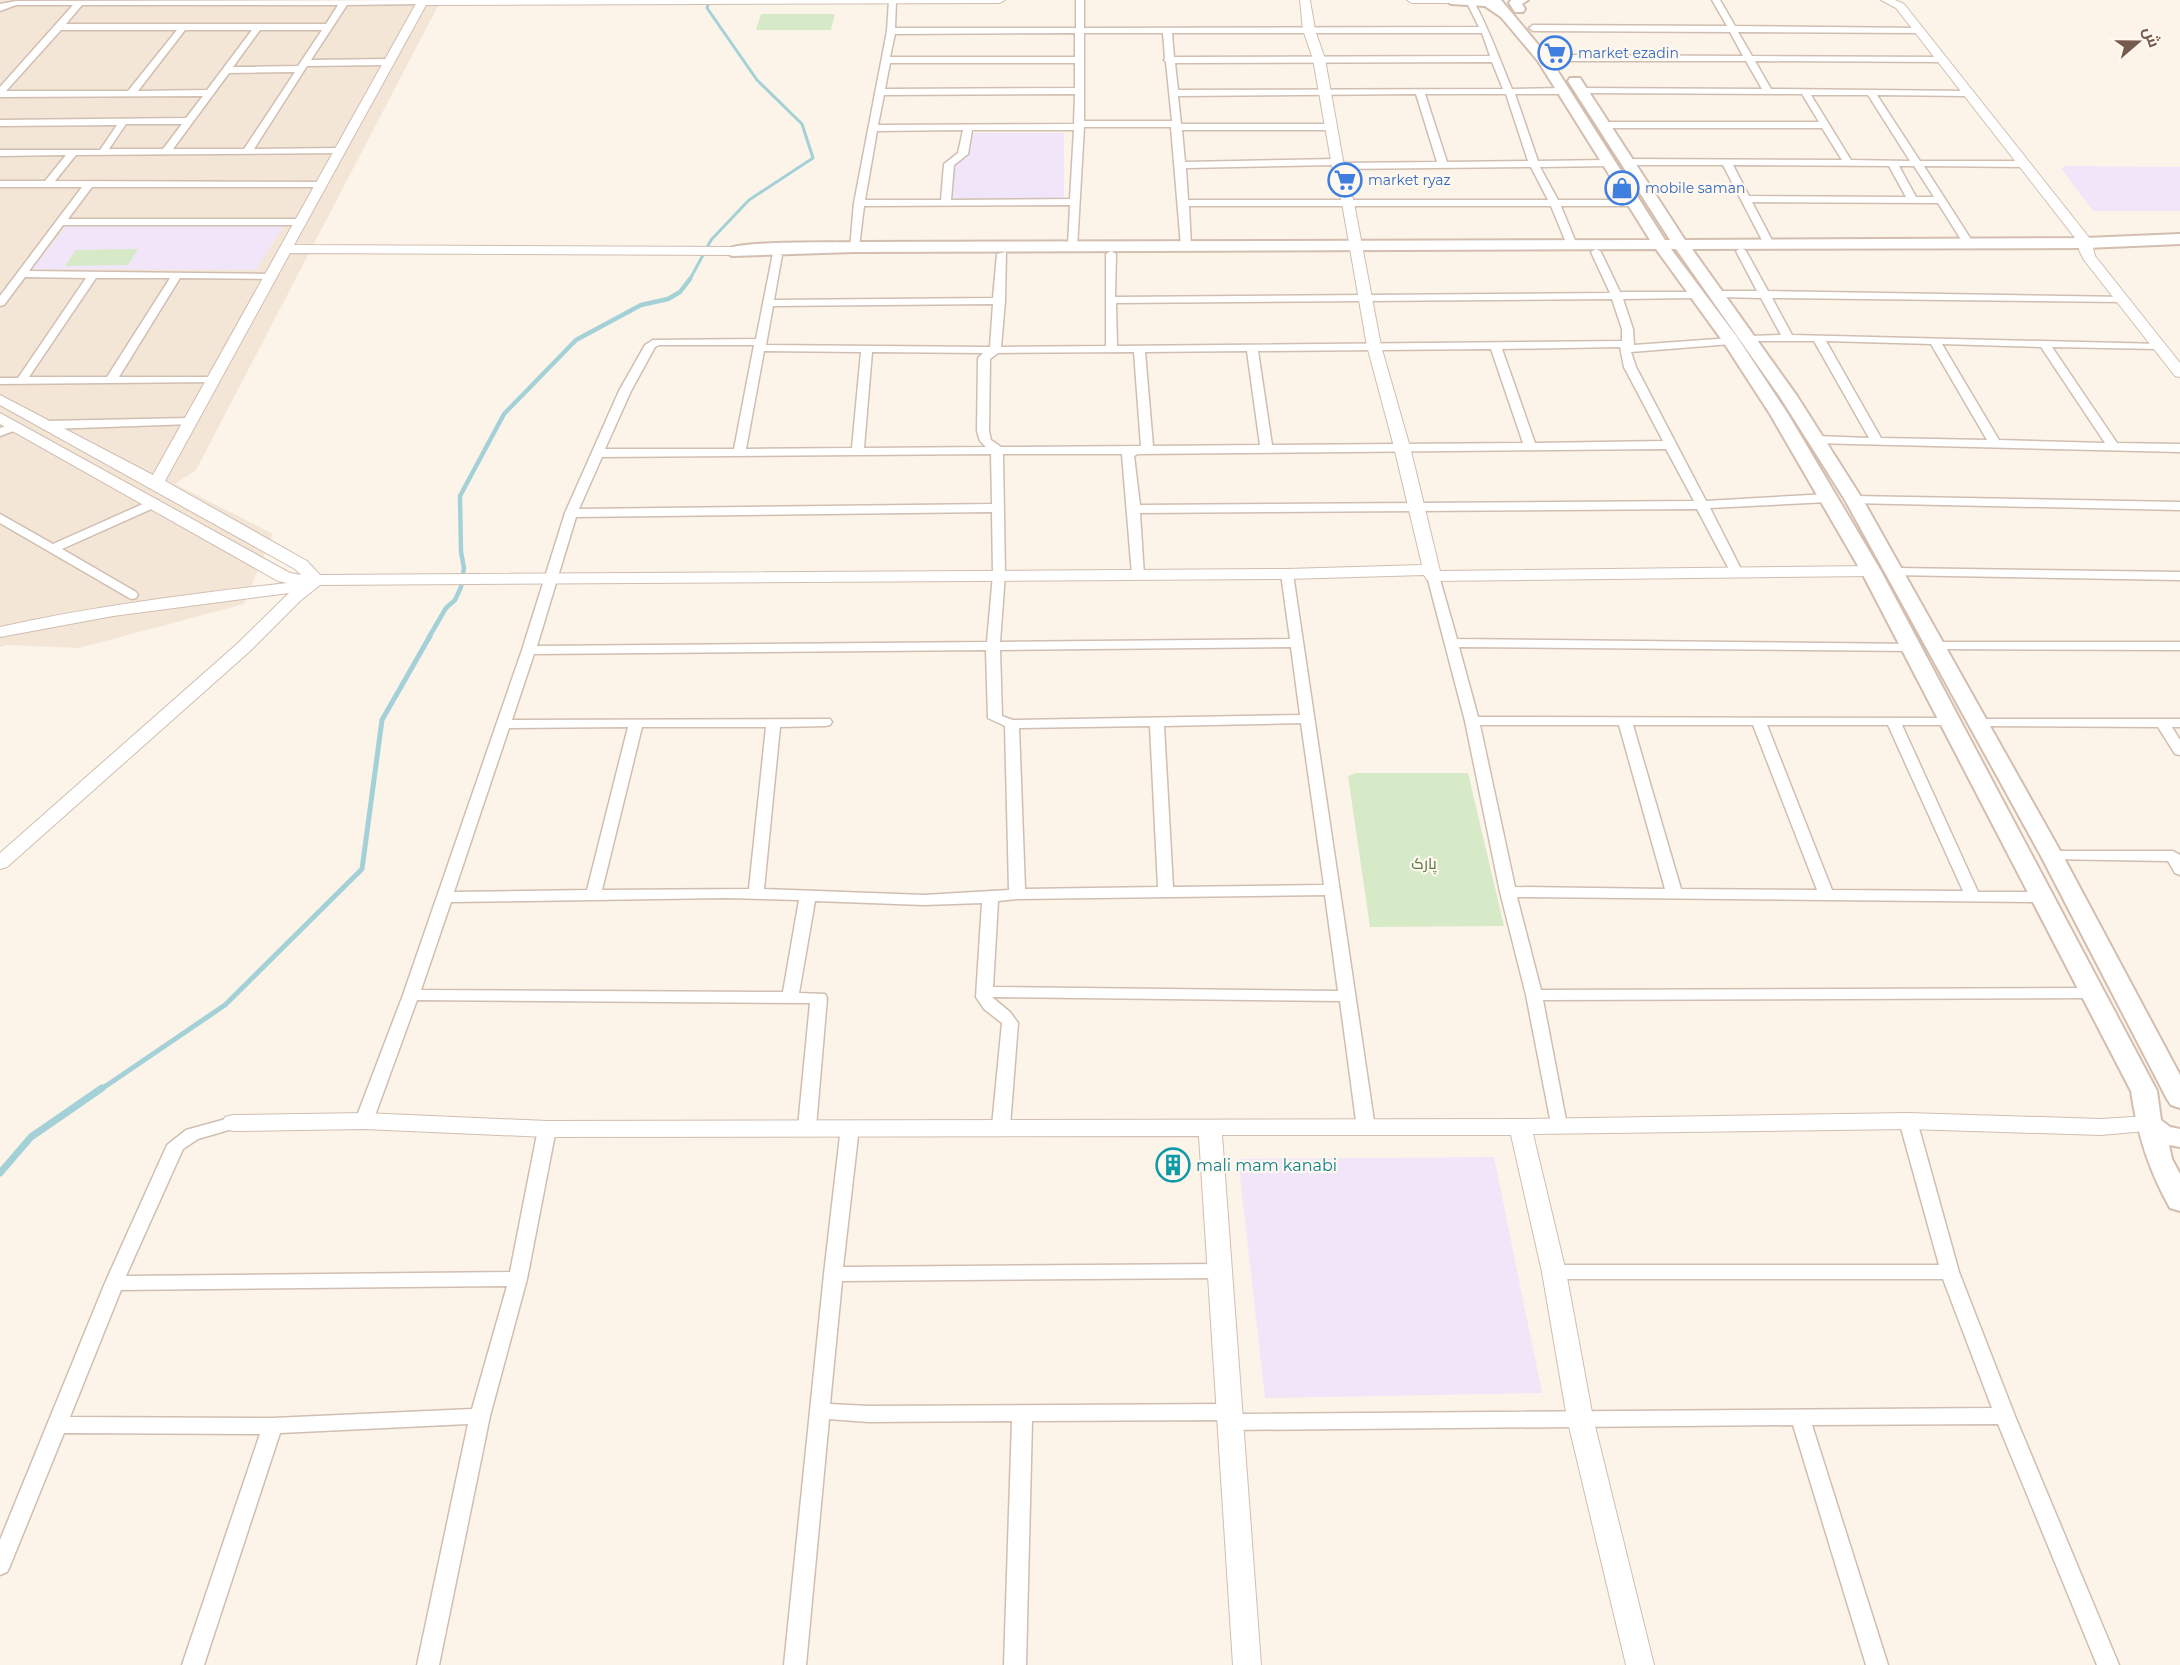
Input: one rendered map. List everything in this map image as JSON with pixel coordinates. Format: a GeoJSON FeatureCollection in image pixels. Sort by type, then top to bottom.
{"type":"FeatureCollection","features":[{"type":"Feature","properties":{"kind":"main road"},"geometry":{"type":"LineString","coordinates":[[1451,0],[1515,6]]}},
{"type":"Feature","properties":{"kind":"main road"},"geometry":{"type":"LineString","coordinates":[[1494,0],[1515,6],[1581,90],[1683,248],[1749,339],[1854,500],[2052,856],[2180,1099]]}},
{"type":"Feature","properties":{"kind":"main road"},"geometry":{"type":"LineString","coordinates":[[1515,6],[1543,59],[1663,248],[1731,341],[1779,414],[1871,571],[2144,1091],[2159,1159],[2180,1201]]}},
{"type":"Feature","properties":{"kind":"main road"},"geometry":{"type":"LineString","coordinates":[[1683,248],[1742,252],[2086,247],[2180,239]]}},
{"type":"Feature","properties":{"kind":"main road"},"geometry":{"type":"LineString","coordinates":[[752,252],[854,247],[1073,250],[1112,254],[1572,245],[1683,248],[1769,244],[1969,244],[2180,248]]}},
{"type":"Feature","properties":{"kind":"main road"},"geometry":{"type":"LineString","coordinates":[[732,251],[777,255],[1002,254],[1186,246],[1596,252],[1663,248]]}},
{"type":"Feature","properties":{"kind":"main road"},"geometry":{"type":"LineString","coordinates":[[2150,1122],[2161,1109],[2180,1113]]}},
{"type":"Feature","properties":{"kind":"main road"},"geometry":{"type":"LineString","coordinates":[[2150,1122],[2165,1136],[2180,1138]]}},
{"type":"Feature","properties":{"kind":"street"},"geometry":{"type":"LineString","coordinates":[[0,8],[16,3],[1000,0]]}},
{"type":"Feature","properties":{"kind":"street"},"geometry":{"type":"LineString","coordinates":[[1073,250],[1079,125],[1080,0]]}},
{"type":"Feature","properties":{"kind":"street"},"geometry":{"type":"LineString","coordinates":[[1305,0],[1309,30],[1319,59],[1337,164],[1348,203],[1374,346],[1472,722],[1508,892],[1534,995],[1558,1125]]}},
{"type":"Feature","properties":{"kind":"street"},"geometry":{"type":"LineString","coordinates":[[1412,0],[1475,0]]}},
{"type":"Feature","properties":{"kind":"street"},"geometry":{"type":"LineString","coordinates":[[1716,0],[1768,92]]}},
{"type":"Feature","properties":{"kind":"street"},"geometry":{"type":"LineString","coordinates":[[1886,0],[1900,6],[2023,164],[2180,373]]}},
{"type":"Feature","properties":{"kind":"street"},"geometry":{"type":"LineString","coordinates":[[247,152],[345,1]]}},
{"type":"Feature","properties":{"kind":"street"},"geometry":{"type":"LineString","coordinates":[[854,247],[859,203],[896,1]]}},
{"type":"Feature","properties":{"kind":"street"},"geometry":{"type":"LineString","coordinates":[[1470,1],[1493,47],[1495,59],[1509,90],[1534,164],[1554,202],[1572,245]]}},
{"type":"Feature","properties":{"kind":"street"},"geometry":{"type":"LineString","coordinates":[[156,483],[422,2]]}},
{"type":"Feature","properties":{"kind":"street"},"geometry":{"type":"LineString","coordinates":[[0,94],[80,3]]}},
{"type":"Feature","properties":{"kind":"street"},"geometry":{"type":"LineString","coordinates":[[58,27],[327,27]]}},
{"type":"Feature","properties":{"kind":"street"},"geometry":{"type":"LineString","coordinates":[[131,93],[183,27]]}},
{"type":"Feature","properties":{"kind":"street"},"geometry":{"type":"LineString","coordinates":[[166,152],[258,27]]}},
{"type":"Feature","properties":{"kind":"street"},"geometry":{"type":"LineString","coordinates":[[1533,28],[1918,30]]}},
{"type":"Feature","properties":{"kind":"street"},"geometry":{"type":"LineString","coordinates":[[891,31],[1483,30]]}},
{"type":"Feature","properties":{"kind":"street"},"geometry":{"type":"LineString","coordinates":[[1167,31],[1168,60],[1181,165],[1186,246]]}},
{"type":"Feature","properties":{"kind":"street"},"geometry":{"type":"LineString","coordinates":[[1557,58],[1941,59]]}},
{"type":"Feature","properties":{"kind":"street"},"geometry":{"type":"LineString","coordinates":[[1168,60],[1495,59]]}},
{"type":"Feature","properties":{"kind":"street"},"geometry":{"type":"LineString","coordinates":[[885,60],[1080,60]]}},
{"type":"Feature","properties":{"kind":"street"},"geometry":{"type":"LineString","coordinates":[[227,70],[389,62]]}},
{"type":"Feature","properties":{"kind":"street"},"geometry":{"type":"LineString","coordinates":[[0,77],[15,77]]}},
{"type":"Feature","properties":{"kind":"street"},"geometry":{"type":"LineString","coordinates":[[1419,90],[1443,165]]}},
{"type":"Feature","properties":{"kind":"street"},"geometry":{"type":"LineString","coordinates":[[1581,90],[1967,93]]}},
{"type":"Feature","properties":{"kind":"street"},"geometry":{"type":"LineString","coordinates":[[880,92],[1078,91]]}},
{"type":"Feature","properties":{"kind":"street"},"geometry":{"type":"LineString","coordinates":[[1173,93],[1563,91]]}},
{"type":"Feature","properties":{"kind":"street"},"geometry":{"type":"LineString","coordinates":[[1805,92],[1848,163]]}},
{"type":"Feature","properties":{"kind":"street"},"geometry":{"type":"LineString","coordinates":[[1871,92],[1969,244]]}},
{"type":"Feature","properties":{"kind":"street"},"geometry":{"type":"LineString","coordinates":[[0,94],[210,93]]}},
{"type":"Feature","properties":{"kind":"street"},"geometry":{"type":"LineString","coordinates":[[0,123],[189,121]]}},
{"type":"Feature","properties":{"kind":"street"},"geometry":{"type":"LineString","coordinates":[[103,152],[123,122]]}},
{"type":"Feature","properties":{"kind":"street"},"geometry":{"type":"LineString","coordinates":[[874,128],[1079,125],[1331,127]]}},
{"type":"Feature","properties":{"kind":"street"},"geometry":{"type":"LineString","coordinates":[[1604,125],[1826,125]]}},
{"type":"Feature","properties":{"kind":"street"},"geometry":{"type":"LineString","coordinates":[[946,202],[949,164],[963,154],[968,127]]}},
{"type":"Feature","properties":{"kind":"street"},"geometry":{"type":"LineString","coordinates":[[0,153],[339,151]]}},
{"type":"Feature","properties":{"kind":"street"},"geometry":{"type":"LineString","coordinates":[[48,184],[73,153]]}},
{"type":"Feature","properties":{"kind":"street"},"geometry":{"type":"LineString","coordinates":[[1628,162],[2023,164]]}},
{"type":"Feature","properties":{"kind":"street"},"geometry":{"type":"LineString","coordinates":[[1726,162],[1769,244]]}},
{"type":"Feature","properties":{"kind":"street"},"geometry":{"type":"LineString","coordinates":[[1181,165],[1609,163]]}},
{"type":"Feature","properties":{"kind":"street"},"geometry":{"type":"LineString","coordinates":[[1892,163],[1913,200]]}},
{"type":"Feature","properties":{"kind":"street"},"geometry":{"type":"LineString","coordinates":[[0,184],[321,184]]}},
{"type":"Feature","properties":{"kind":"street"},"geometry":{"type":"LineString","coordinates":[[0,303],[89,184]]}},
{"type":"Feature","properties":{"kind":"street"},"geometry":{"type":"LineString","coordinates":[[1746,199],[1942,200]]}},
{"type":"Feature","properties":{"kind":"street"},"geometry":{"type":"LineString","coordinates":[[859,203],[1076,202]]}},
{"type":"Feature","properties":{"kind":"street"},"geometry":{"type":"LineString","coordinates":[[1182,203],[1635,203]]}},
{"type":"Feature","properties":{"kind":"street"},"geometry":{"type":"LineString","coordinates":[[60,222],[300,222]]}},
{"type":"Feature","properties":{"kind":"street"},"geometry":{"type":"LineString","coordinates":[[285,249],[732,251]]}},
{"type":"Feature","properties":{"kind":"street"},"geometry":{"type":"LineString","coordinates":[[1596,252],[1617,297],[1629,337],[1627,346],[1630,367],[1737,573]]}},
{"type":"Feature","properties":{"kind":"street"},"geometry":{"type":"LineString","coordinates":[[1742,252],[1788,338]]}},
{"type":"Feature","properties":{"kind":"street"},"geometry":{"type":"LineString","coordinates":[[997,450],[986,441],[983,431],[984,358],[995,350],[1002,254]]}},
{"type":"Feature","properties":{"kind":"street"},"geometry":{"type":"LineString","coordinates":[[1112,254],[1110,300],[1112,347]]}},
{"type":"Feature","properties":{"kind":"street"},"geometry":{"type":"LineString","coordinates":[[740,451],[777,255]]}},
{"type":"Feature","properties":{"kind":"street"},"geometry":{"type":"LineString","coordinates":[[22,274],[270,276]]}},
{"type":"Feature","properties":{"kind":"street"},"geometry":{"type":"LineString","coordinates":[[22,380],[93,275]]}},
{"type":"Feature","properties":{"kind":"street"},"geometry":{"type":"LineString","coordinates":[[111,380],[177,275]]}},
{"type":"Feature","properties":{"kind":"street"},"geometry":{"type":"LineString","coordinates":[[1718,294],[2122,298]]}},
{"type":"Feature","properties":{"kind":"street"},"geometry":{"type":"LineString","coordinates":[[1110,300],[1696,295]]}},
{"type":"Feature","properties":{"kind":"street"},"geometry":{"type":"LineString","coordinates":[[769,303],[1000,301]]}},
{"type":"Feature","properties":{"kind":"street"},"geometry":{"type":"LineString","coordinates":[[1749,339],[1818,338],[2158,346]]}},
{"type":"Feature","properties":{"kind":"street"},"geometry":{"type":"LineString","coordinates":[[1818,338],[1876,440]]}},
{"type":"Feature","properties":{"kind":"street"},"geometry":{"type":"LineString","coordinates":[[1934,340],[1994,442]]}},
{"type":"Feature","properties":{"kind":"street"},"geometry":{"type":"LineString","coordinates":[[364,1121],[411,995],[504,724],[567,534],[571,513],[625,391],[651,345],[657,342],[995,350],[1252,346],[1627,346],[1731,341]]}},
{"type":"Feature","properties":{"kind":"street"},"geometry":{"type":"LineString","coordinates":[[2044,343],[2113,446]]}},
{"type":"Feature","properties":{"kind":"street"},"geometry":{"type":"LineString","coordinates":[[1495,345],[1530,446]]}},
{"type":"Feature","properties":{"kind":"street"},"geometry":{"type":"LineString","coordinates":[[1252,346],[1267,450]]}},
{"type":"Feature","properties":{"kind":"street"},"geometry":{"type":"LineString","coordinates":[[1139,347],[1141,449]]}},
{"type":"Feature","properties":{"kind":"street"},"geometry":{"type":"LineString","coordinates":[[858,451],[867,348]]}},
{"type":"Feature","properties":{"kind":"street"},"geometry":{"type":"LineString","coordinates":[[0,381],[212,380]]}},
{"type":"Feature","properties":{"kind":"street"},"geometry":{"type":"LineString","coordinates":[[0,399],[301,565],[313,583]]}},
{"type":"Feature","properties":{"kind":"street"},"geometry":{"type":"LineString","coordinates":[[0,418],[7,429],[154,503],[284,577],[313,583]]}},
{"type":"Feature","properties":{"kind":"street"},"geometry":{"type":"LineString","coordinates":[[48,425],[189,422]]}},
{"type":"Feature","properties":{"kind":"street"},"geometry":{"type":"LineString","coordinates":[[1816,440],[1994,442],[2180,448]]}},
{"type":"Feature","properties":{"kind":"street"},"geometry":{"type":"LineString","coordinates":[[596,453],[1267,450],[1669,445]]}},
{"type":"Feature","properties":{"kind":"street"},"geometry":{"type":"LineString","coordinates":[[1138,575],[1128,454],[1141,449]]}},
{"type":"Feature","properties":{"kind":"street"},"geometry":{"type":"LineString","coordinates":[[997,450],[999,574],[993,645],[995,718],[1012,724],[1307,719]]}},
{"type":"Feature","properties":{"kind":"street"},"geometry":{"type":"LineString","coordinates":[[1134,508],[1701,505],[1828,498]]}},
{"type":"Feature","properties":{"kind":"street"},"geometry":{"type":"LineString","coordinates":[[1854,500],[2180,506]]}},
{"type":"Feature","properties":{"kind":"street"},"geometry":{"type":"LineString","coordinates":[[51,549],[154,503]]}},
{"type":"Feature","properties":{"kind":"street"},"geometry":{"type":"LineString","coordinates":[[571,513],[997,508]]}},
{"type":"Feature","properties":{"kind":"street"},"geometry":{"type":"LineString","coordinates":[[4,524],[131,595]]}},
{"type":"Feature","properties":{"kind":"street"},"geometry":{"type":"LineString","coordinates":[[0,632],[42,622],[144,605],[313,583],[448,579],[999,574],[1871,571]]}},
{"type":"Feature","properties":{"kind":"street"},"geometry":{"type":"LineString","coordinates":[[1896,572],[2180,576]]}},
{"type":"Feature","properties":{"kind":"street"},"geometry":{"type":"LineString","coordinates":[[1287,574],[1295,643],[1366,1128]]}},
{"type":"Feature","properties":{"kind":"street"},"geometry":{"type":"LineString","coordinates":[[0,863],[313,583]]}},
{"type":"Feature","properties":{"kind":"street"},"geometry":{"type":"LineString","coordinates":[[529,650],[1295,643]]}},
{"type":"Feature","properties":{"kind":"street"},"geometry":{"type":"LineString","coordinates":[[1451,643],[1912,647]]}},
{"type":"Feature","properties":{"kind":"street"},"geometry":{"type":"LineString","coordinates":[[1936,646],[2180,646]]}},
{"type":"Feature","properties":{"kind":"street"},"geometry":{"type":"LineString","coordinates":[[1157,721],[1166,893]]}},
{"type":"Feature","properties":{"kind":"street"},"geometry":{"type":"LineString","coordinates":[[1893,721],[1972,895]]}},
{"type":"Feature","properties":{"kind":"street"},"geometry":{"type":"LineString","coordinates":[[1472,722],[1950,721]]}},
{"type":"Feature","properties":{"kind":"street"},"geometry":{"type":"LineString","coordinates":[[504,724],[825,722]]}},
{"type":"Feature","properties":{"kind":"street"},"geometry":{"type":"LineString","coordinates":[[1625,722],[1674,892]]}},
{"type":"Feature","properties":{"kind":"street"},"geometry":{"type":"LineString","coordinates":[[1759,722],[1826,894]]}},
{"type":"Feature","properties":{"kind":"street"},"geometry":{"type":"LineString","coordinates":[[1979,723],[2180,723]]}},
{"type":"Feature","properties":{"kind":"street"},"geometry":{"type":"LineString","coordinates":[[2162,723],[2180,751]]}},
{"type":"Feature","properties":{"kind":"street"},"geometry":{"type":"LineString","coordinates":[[593,895],[636,724]]}},
{"type":"Feature","properties":{"kind":"street"},"geometry":{"type":"LineString","coordinates":[[756,894],[773,724]]}},
{"type":"Feature","properties":{"kind":"street"},"geometry":{"type":"LineString","coordinates":[[1012,724],[1017,894]]}},
{"type":"Feature","properties":{"kind":"street"},"geometry":{"type":"LineString","coordinates":[[2052,856],[2173,856],[2180,870]]}},
{"type":"Feature","properties":{"kind":"street"},"geometry":{"type":"LineString","coordinates":[[443,897],[756,894],[942,900],[990,899],[1017,894],[1331,890]]}},
{"type":"Feature","properties":{"kind":"street"},"geometry":{"type":"LineString","coordinates":[[1508,892],[2043,897]]}},
{"type":"Feature","properties":{"kind":"street"},"geometry":{"type":"LineString","coordinates":[[790,998],[808,895]]}},
{"type":"Feature","properties":{"kind":"street"},"geometry":{"type":"LineString","coordinates":[[990,899],[984,992],[987,1004],[1005,1015],[1010,1023],[1001,1126]]}},
{"type":"Feature","properties":{"kind":"street"},"geometry":{"type":"LineString","coordinates":[[984,992],[1347,996]]}},
{"type":"Feature","properties":{"kind":"street"},"geometry":{"type":"LineString","coordinates":[[1534,995],[2094,993]]}},
{"type":"Feature","properties":{"kind":"street"},"geometry":{"type":"LineString","coordinates":[[411,995],[819,998],[807,1128]]}},
{"type":"Feature","properties":{"kind":"street"},"geometry":{"type":"LineString","coordinates":[[0,1566],[114,1284],[176,1145],[192,1134],[233,1124],[364,1121],[547,1129],[1001,1126],[1366,1128],[1908,1121],[2102,1127],[2150,1122]]}},
{"type":"Feature","properties":{"kind":"street"},"geometry":{"type":"LineString","coordinates":[[1908,1121],[1950,1272],[2108,1665]]}},
{"type":"Feature","properties":{"kind":"street"},"geometry":{"type":"LineString","coordinates":[[795,1665],[833,1274],[850,1127]]}},
{"type":"Feature","properties":{"kind":"street"},"geometry":{"type":"LineString","coordinates":[[1520,1127],[1554,1272],[1580,1418],[1640,1665]]}},
{"type":"Feature","properties":{"kind":"street"},"geometry":{"type":"LineString","coordinates":[[1210,1128],[1247,1665]]}},
{"type":"Feature","properties":{"kind":"street"},"geometry":{"type":"LineString","coordinates":[[428,1665],[480,1416],[518,1279],[547,1129]]}},
{"type":"Feature","properties":{"kind":"street"},"geometry":{"type":"LineString","coordinates":[[833,1274],[1220,1271]]}},
{"type":"Feature","properties":{"kind":"street"},"geometry":{"type":"LineString","coordinates":[[1554,1272],[1950,1272]]}},
{"type":"Feature","properties":{"kind":"street"},"geometry":{"type":"LineString","coordinates":[[114,1284],[518,1279]]}},
{"type":"Feature","properties":{"kind":"street"},"geometry":{"type":"LineString","coordinates":[[820,1412],[1229,1417],[2006,1416]]}},
{"type":"Feature","properties":{"kind":"street"},"geometry":{"type":"LineString","coordinates":[[1015,1665],[1022,1413]]}},
{"type":"Feature","properties":{"kind":"street"},"geometry":{"type":"LineString","coordinates":[[56,1425],[273,1426],[480,1416]]}},
{"type":"Feature","properties":{"kind":"street"},"geometry":{"type":"LineString","coordinates":[[1800,1417],[1877,1665]]}},
{"type":"Feature","properties":{"kind":"street"},"geometry":{"type":"LineString","coordinates":[[193,1665],[273,1426]]}},
{"type":"Feature","properties":{"kind":"shaded area"},"geometry":{"type":"Polygon","coordinates":[[[0,0],[441,0],[196,470],[175,484],[273,534],[244,604],[79,648],[7,645],[0,647],[0,0]]]}},
{"type":"Feature","properties":{"kind":"shaded area"},"geometry":{"type":"Polygon","coordinates":[[[969,133],[1064,133],[1064,200],[952,199],[955,165],[968,157],[969,133]]]}},
{"type":"Feature","properties":{"kind":"shaded area"},"geometry":{"type":"Polygon","coordinates":[[[2066,166],[2180,167],[2180,211],[2093,211],[2061,168],[2066,166]]]}},
{"type":"Feature","properties":{"kind":"shaded area"},"geometry":{"type":"Polygon","coordinates":[[[69,223],[285,223],[256,270],[32,269],[69,223]]]}},
{"type":"Feature","properties":{"kind":"shaded area"},"geometry":{"type":"Polygon","coordinates":[[[1494,1157],[1542,1393],[1265,1398],[1238,1159],[1494,1157]]]}},
{"type":"Feature","properties":{"kind":"green space"},"geometry":{"type":"Polygon","coordinates":[[[761,14],[835,14],[831,30],[756,30],[761,14]]]}},
{"type":"Feature","properties":{"kind":"green space"},"geometry":{"type":"Polygon","coordinates":[[[138,249],[128,265],[65,266],[76,250],[138,249]]]}},
{"type":"Feature","properties":{"kind":"green space","name":"پارک"},"geometry":{"type":"Polygon","coordinates":[[[1356,773],[1468,773],[1504,926],[1370,927],[1348,776],[1356,773]]]}},
{"type":"Feature","properties":{"kind":"waterway"},"geometry":{"type":"LineString","coordinates":[[689,281],[711,240],[749,200],[813,158],[802,124],[757,80],[707,8],[710,0]]}},
{"type":"Feature","properties":{"kind":"waterway"},"geometry":{"type":"LineString","coordinates":[[429,637],[446,608],[455,600],[461,587],[464,568],[461,552],[460,496],[504,414],[576,340],[641,305],[668,299],[680,292],[690,279]]}},
{"type":"Feature","properties":{"kind":"waterway"},"geometry":{"type":"LineString","coordinates":[[100,1090],[225,1005],[362,869],[382,720],[430,636]]}},
{"type":"Feature","properties":{"kind":"waterway"},"geometry":{"type":"LineString","coordinates":[[0,1173],[31,1137],[102,1088]]}},
{"type":"Feature","properties":{"kind":"place","name":"market ezadin"},"geometry":{"type":"Point","coordinates":[1555,53]}},
{"type":"Feature","properties":{"kind":"place","name":"market ryaz"},"geometry":{"type":"Point","coordinates":[1345,180]}},
{"type":"Feature","properties":{"kind":"place","name":"mobile saman"},"geometry":{"type":"Point","coordinates":[1622,188]}},
{"type":"Feature","properties":{"kind":"place","name":"mali mam kanabi"},"geometry":{"type":"Point","coordinates":[1173,1165]}}]}
